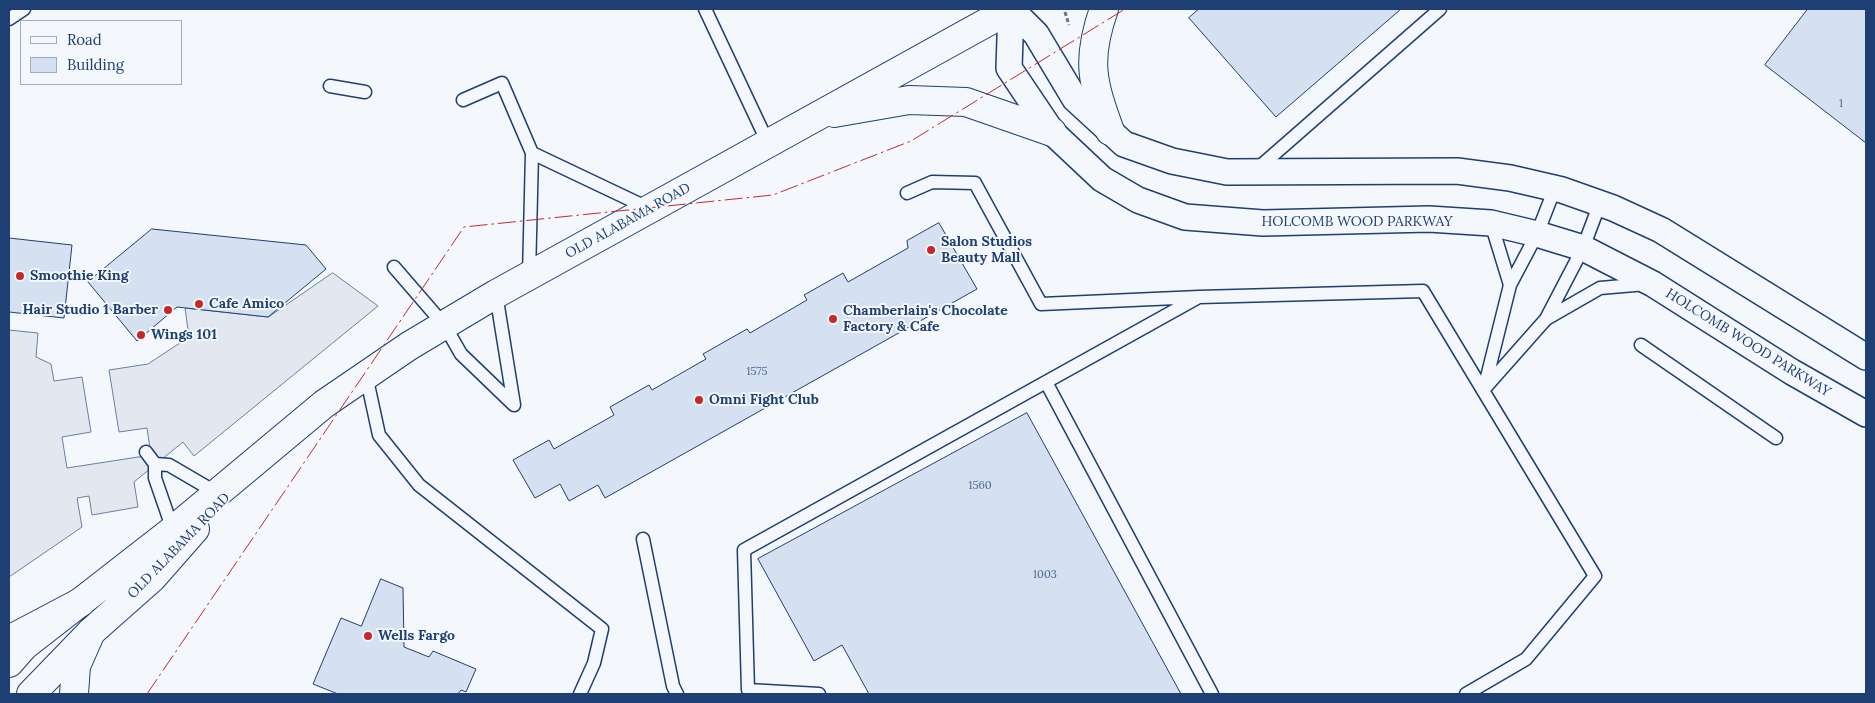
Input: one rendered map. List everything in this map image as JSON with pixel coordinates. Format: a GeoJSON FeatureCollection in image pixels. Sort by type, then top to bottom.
{"type":"FeatureCollection","features":[{"type":"Feature","properties":{"kind":"main road","name":"OLD ALABAMA ROAD"},"geometry":{"type":"LineString","coordinates":[[9,663],[24,646],[173,530],[324,404],[409,346],[496,294],[1011,9]]}},
{"type":"Feature","properties":{"kind":"main road"},"geometry":{"type":"LineString","coordinates":[[1104,9],[1092,58],[1096,92],[1110,131]]}},
{"type":"Feature","properties":{"kind":"main road"},"geometry":{"type":"LineString","coordinates":[[813,117],[909,100],[966,102],[1052,132]]}},
{"type":"Feature","properties":{"kind":"main road","name":"OLD ALABAMA ROAD"},"geometry":{"type":"LineString","coordinates":[[31,694],[91,632],[152,578],[185,538],[224,502],[260,457]]}},
{"type":"Feature","properties":{"kind":"main road"},"geometry":{"type":"LineString","coordinates":[[9,640],[82,602]]}},
{"type":"Feature","properties":{"kind":"main road"},"geometry":{"type":"LineString","coordinates":[[74,694],[76,666],[91,632]]}},
{"type":"Feature","properties":{"kind":"street"},"geometry":{"type":"LineString","coordinates":[[1011,9],[1036,34],[1074,99],[1124,144],[1172,161],[1227,172],[1457,171],[1510,178],[1555,188],[1600,203],[1661,230],[1866,356]]}},
{"type":"Feature","properties":{"kind":"street","name":"HOLCOMB WOOD PARKWAY"},"geometry":{"type":"LineString","coordinates":[[1011,9],[1009,68],[1052,132],[1102,179],[1138,200],[1185,217],[1263,223],[1429,219],[1491,223],[1536,234],[1583,248],[1653,284],[1792,372],[1866,414]]}},
{"type":"Feature","properties":{"kind":"lane"},"geometry":{"type":"LineString","coordinates":[[9,19],[24,9]]}},
{"type":"Feature","properties":{"kind":"lane"},"geometry":{"type":"LineString","coordinates":[[705,9],[768,143]]}},
{"type":"Feature","properties":{"kind":"lane"},"geometry":{"type":"LineString","coordinates":[[1253,172],[1440,9]]}},
{"type":"Feature","properties":{"kind":"lane"},"geometry":{"type":"LineString","coordinates":[[463,100],[502,83],[532,153],[529,276]]}},
{"type":"Feature","properties":{"kind":"lane"},"geometry":{"type":"LineString","coordinates":[[330,86],[365,92]]}},
{"type":"Feature","properties":{"kind":"lane"},"geometry":{"type":"LineString","coordinates":[[532,153],[650,209]]}},
{"type":"Feature","properties":{"kind":"lane"},"geometry":{"type":"LineString","coordinates":[[907,193],[932,182],[975,183],[1041,304],[1199,297],[1423,291],[1484,389],[1595,576],[1526,659],[1466,694]]}},
{"type":"Feature","properties":{"kind":"lane"},"geometry":{"type":"LineString","coordinates":[[1484,389],[1510,285],[1536,234],[1555,188]]}},
{"type":"Feature","properties":{"kind":"lane"},"geometry":{"type":"LineString","coordinates":[[1484,389],[1546,319],[1583,248],[1600,203]]}},
{"type":"Feature","properties":{"kind":"lane"},"geometry":{"type":"LineString","coordinates":[[1491,223],[1510,285]]}},
{"type":"Feature","properties":{"kind":"lane"},"geometry":{"type":"LineString","coordinates":[[394,267],[445,326],[461,354],[514,405],[496,294]]}},
{"type":"Feature","properties":{"kind":"lane"},"geometry":{"type":"LineString","coordinates":[[1546,319],[1600,288],[1653,284]]}},
{"type":"Feature","properties":{"kind":"lane"},"geometry":{"type":"LineString","coordinates":[[818,694],[748,690],[744,550],[1199,297]]}},
{"type":"Feature","properties":{"kind":"lane"},"geometry":{"type":"LineString","coordinates":[[1641,345],[1776,438]]}},
{"type":"Feature","properties":{"kind":"lane"},"geometry":{"type":"LineString","coordinates":[[366,375],[380,435],[419,485],[602,629],[594,663],[580,694]]}},
{"type":"Feature","properties":{"kind":"lane"},"geometry":{"type":"LineString","coordinates":[[1046,382],[1212,694]]}},
{"type":"Feature","properties":{"kind":"lane"},"geometry":{"type":"LineString","coordinates":[[146,452],[155,464],[156,478],[173,530]]}},
{"type":"Feature","properties":{"kind":"lane"},"geometry":{"type":"LineString","coordinates":[[155,464],[169,465],[217,493]]}},
{"type":"Feature","properties":{"kind":"lane"},"geometry":{"type":"LineString","coordinates":[[643,539],[657,615],[673,686],[677,694]]}},
{"type":"Feature","properties":{"kind":"path"},"geometry":{"type":"LineString","coordinates":[[1065,12],[1072,32]]}},
{"type":"Feature","properties":{"kind":"shaded area"},"geometry":{"type":"Polygon","coordinates":[[[333,273],[378,306],[194,456],[183,442],[134,482],[138,507],[92,515],[89,496],[77,498],[82,527],[9,577],[9,330],[38,333],[36,357],[51,364],[54,381],[82,377],[91,432],[62,437],[67,468],[151,455],[147,428],[119,432],[109,370],[148,364],[189,337],[185,308],[268,317],[333,273]]]}},
{"type":"Feature","properties":{"kind":"building"},"geometry":{"type":"Polygon","coordinates":[[[1199,9],[1401,9],[1276,117],[1189,18],[1199,9]]]}},
{"type":"Feature","properties":{"kind":"building"},"geometry":{"type":"Polygon","coordinates":[[[1808,9],[1866,9],[1866,143],[1765,65],[1808,9]]]}},
{"type":"Feature","properties":{"kind":"building"},"geometry":{"type":"Polygon","coordinates":[[[939,223],[977,289],[605,498],[598,485],[569,501],[560,484],[535,498],[513,460],[549,440],[554,449],[614,415],[610,407],[649,385],[652,390],[706,359],[703,354],[747,329],[750,333],[807,300],[804,295],[843,273],[848,282],[908,248],[907,241],[939,223]]]}},
{"type":"Feature","properties":{"kind":"building"},"geometry":{"type":"Polygon","coordinates":[[[152,229],[306,245],[326,269],[268,317],[177,307],[137,341],[88,282],[152,229]]]}},
{"type":"Feature","properties":{"kind":"building"},"geometry":{"type":"Polygon","coordinates":[[[9,238],[72,245],[64,318],[9,312],[9,238]]]}},
{"type":"Feature","properties":{"kind":"building"},"geometry":{"type":"Polygon","coordinates":[[[1027,413],[1181,694],[869,694],[842,645],[814,661],[758,559],[1027,413]]]}},
{"type":"Feature","properties":{"kind":"building","name":"Wells Fargo"},"geometry":{"type":"Polygon","coordinates":[[[381,579],[403,588],[404,647],[429,657],[433,651],[476,669],[466,692],[461,690],[458,694],[338,694],[313,684],[341,618],[361,626],[381,579]]]}},
{"type":"Feature","properties":{"kind":"power"},"geometry":{"type":"LineString","coordinates":[[147,694],[464,227],[773,195],[911,141],[1125,9]]}},
{"type":"Feature","properties":{"kind":"place","name":"Salon Studios Beauty Mall"},"geometry":{"type":"Point","coordinates":[931,250]}},
{"type":"Feature","properties":{"kind":"place","name":"Smoothie King"},"geometry":{"type":"Point","coordinates":[20,276]}},
{"type":"Feature","properties":{"kind":"place","name":"Cafe Amico"},"geometry":{"type":"Point","coordinates":[199,304]}},
{"type":"Feature","properties":{"kind":"place","name":"Hair Studio 1 Barber"},"geometry":{"type":"Point","coordinates":[168,310]}},
{"type":"Feature","properties":{"kind":"place","name":"Chamberlain's Chocolate Factory & Cafe"},"geometry":{"type":"Point","coordinates":[833,319]}},
{"type":"Feature","properties":{"kind":"place","name":"Wings 101"},"geometry":{"type":"Point","coordinates":[141,335]}},
{"type":"Feature","properties":{"kind":"place","name":"Omni Fight Club"},"geometry":{"type":"Point","coordinates":[699,400]}},
{"type":"Feature","properties":{"kind":"place","name":"Wells Fargo"},"geometry":{"type":"Point","coordinates":[368,636]}}]}
